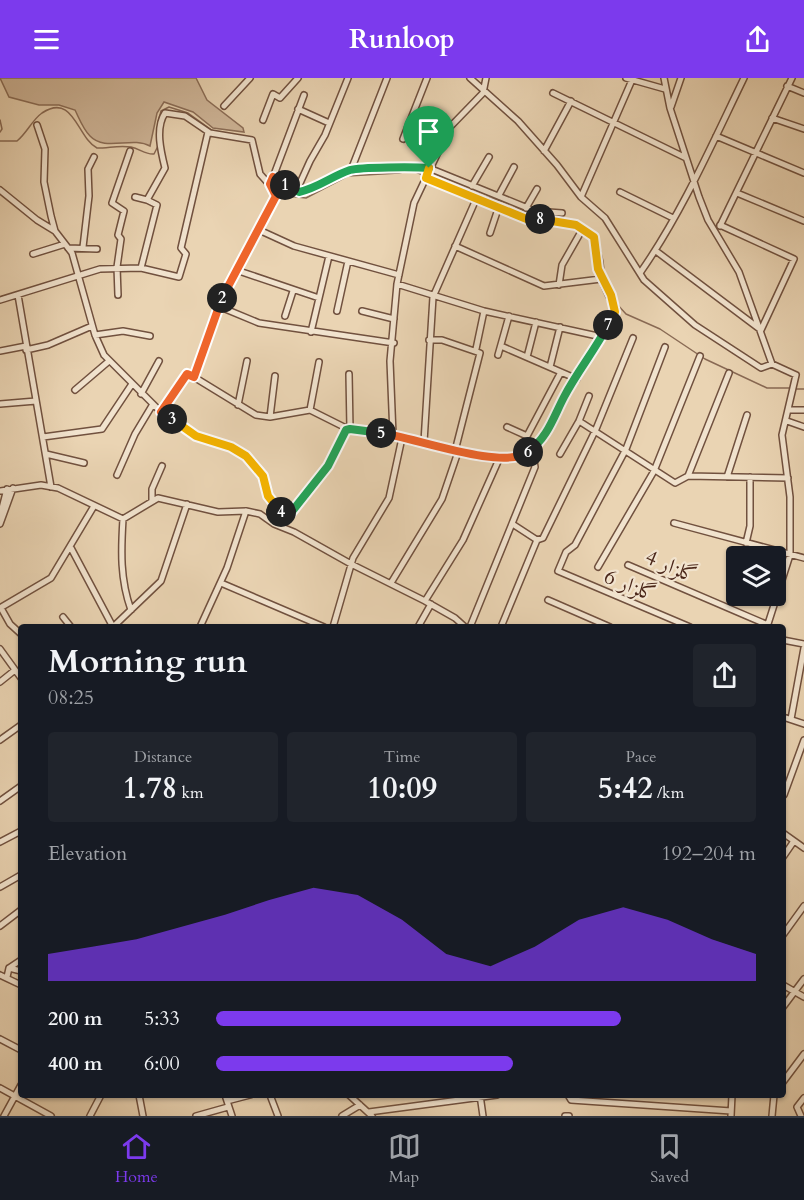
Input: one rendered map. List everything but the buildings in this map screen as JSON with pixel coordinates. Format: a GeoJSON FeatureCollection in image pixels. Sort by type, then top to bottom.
{"type":"FeatureCollection","features":[{"type":"Feature","properties":{"kind":"street"},"geometry":{"type":"LineString","coordinates":[[224,106],[250,78]]}},
{"type":"Feature","properties":{"kind":"street"},"geometry":{"type":"LineString","coordinates":[[263,120],[273,94],[280,98],[298,78]]}},
{"type":"Feature","properties":{"kind":"street"},"geometry":{"type":"LineString","coordinates":[[296,192],[348,78]]}},
{"type":"Feature","properties":{"kind":"street"},"geometry":{"type":"LineString","coordinates":[[351,170],[387,78]]}},
{"type":"Feature","properties":{"kind":"street"},"geometry":{"type":"LineString","coordinates":[[403,140],[427,78]]}},
{"type":"Feature","properties":{"kind":"street"},"geometry":{"type":"LineString","coordinates":[[470,78],[483,93],[518,121],[581,197],[605,218],[644,280],[694,325],[758,366],[771,364],[795,378]]}},
{"type":"Feature","properties":{"kind":"street"},"geometry":{"type":"LineString","coordinates":[[393,435],[390,362],[394,343],[397,284],[414,203],[450,127],[483,93],[486,78]]}},
{"type":"Feature","properties":{"kind":"street"},"geometry":{"type":"LineString","coordinates":[[664,78],[670,108],[694,180],[713,229],[739,273],[761,330],[771,364]]}},
{"type":"Feature","properties":{"kind":"street"},"geometry":{"type":"LineString","coordinates":[[670,108],[681,78]]}},
{"type":"Feature","properties":{"kind":"street"},"geometry":{"type":"LineString","coordinates":[[640,273],[656,251],[694,180],[744,78]]}},
{"type":"Feature","properties":{"kind":"street"},"geometry":{"type":"LineString","coordinates":[[713,229],[720,225],[792,78]]}},
{"type":"Feature","properties":{"kind":"street"},"geometry":{"type":"LineString","coordinates":[[581,197],[629,79],[665,89]]}},
{"type":"Feature","properties":{"kind":"street"},"geometry":{"type":"LineString","coordinates":[[788,86],[804,93]]}},
{"type":"Feature","properties":{"kind":"street"},"geometry":{"type":"LineString","coordinates":[[553,93],[686,158]]}},
{"type":"Feature","properties":{"kind":"street"},"geometry":{"type":"LineString","coordinates":[[270,184],[304,95]]}},
{"type":"Feature","properties":{"kind":"street"},"geometry":{"type":"LineString","coordinates":[[544,151],[571,101]]}},
{"type":"Feature","properties":{"kind":"street"},"geometry":{"type":"LineString","coordinates":[[298,109],[329,123]]}},
{"type":"Feature","properties":{"kind":"street"},"geometry":{"type":"LineString","coordinates":[[147,200],[165,168],[160,157],[161,124],[165,113],[185,116],[208,132],[252,140],[258,167],[276,196],[218,306],[194,377]]}},
{"type":"Feature","properties":{"kind":"street"},"geometry":{"type":"LineString","coordinates":[[772,118],[804,129]]}},
{"type":"Feature","properties":{"kind":"street"},"geometry":{"type":"LineString","coordinates":[[37,124],[45,149],[44,182],[56,231],[72,253],[95,335],[109,361],[161,412],[196,436],[231,447],[246,456],[263,476],[268,496],[286,519]]}},
{"type":"Feature","properties":{"kind":"street"},"geometry":{"type":"LineString","coordinates":[[0,300],[100,269],[141,268],[179,277],[186,254],[181,248],[208,132]]}},
{"type":"Feature","properties":{"kind":"street"},"geometry":{"type":"LineString","coordinates":[[716,136],[804,174]]}},
{"type":"Feature","properties":{"kind":"street"},"geometry":{"type":"LineString","coordinates":[[118,295],[117,267],[121,239],[118,235],[124,211],[112,203],[130,151]]}},
{"type":"Feature","properties":{"kind":"street"},"geometry":{"type":"LineString","coordinates":[[83,247],[89,196],[88,169],[94,157]]}},
{"type":"Feature","properties":{"kind":"street"},"geometry":{"type":"LineString","coordinates":[[472,186],[489,157]]}},
{"type":"Feature","properties":{"kind":"street"},"geometry":{"type":"LineString","coordinates":[[273,177],[296,192],[316,188],[351,170],[394,169],[405,166],[429,168],[499,195],[535,212],[562,213]]}},
{"type":"Feature","properties":{"kind":"street"},"geometry":{"type":"LineString","coordinates":[[499,195],[514,167]]}},
{"type":"Feature","properties":{"kind":"street"},"geometry":{"type":"LineString","coordinates":[[161,412],[187,374],[256,415],[270,417],[310,410],[349,429],[393,435],[457,451],[500,457],[523,456],[532,449],[555,420],[564,397],[577,379],[615,312],[611,295],[601,279],[594,237],[576,225],[529,220],[426,178]]}},
{"type":"Feature","properties":{"kind":"street"},"geometry":{"type":"LineString","coordinates":[[526,208],[537,189]]}},
{"type":"Feature","properties":{"kind":"street"},"geometry":{"type":"LineString","coordinates":[[0,190],[37,220],[56,231]]}},
{"type":"Feature","properties":{"kind":"street"},"geometry":{"type":"LineString","coordinates":[[620,192],[673,218]]}},
{"type":"Feature","properties":{"kind":"street"},"geometry":{"type":"LineString","coordinates":[[736,193],[804,221]]}},
{"type":"Feature","properties":{"kind":"street"},"geometry":{"type":"LineString","coordinates":[[135,197],[157,206],[141,268]]}},
{"type":"Feature","properties":{"kind":"street"},"geometry":{"type":"LineString","coordinates":[[424,442],[429,340],[434,297],[477,197]]}},
{"type":"Feature","properties":{"kind":"street"},"geometry":{"type":"LineString","coordinates":[[490,233],[499,206]]}},
{"type":"Feature","properties":{"kind":"street"},"geometry":{"type":"LineString","coordinates":[[720,225],[794,259],[761,330]]}},
{"type":"Feature","properties":{"kind":"street"},"geometry":{"type":"LineString","coordinates":[[259,230],[294,246],[399,275]]}},
{"type":"Feature","properties":{"kind":"street"},"geometry":{"type":"LineString","coordinates":[[559,285],[562,265],[582,230]]}},
{"type":"Feature","properties":{"kind":"street"},"geometry":{"type":"LineString","coordinates":[[33,254],[66,246],[97,249]]}},
{"type":"Feature","properties":{"kind":"street"},"geometry":{"type":"LineString","coordinates":[[455,246],[544,286],[601,279]]}},
{"type":"Feature","properties":{"kind":"street"},"geometry":{"type":"LineString","coordinates":[[656,251],[761,330]]}},
{"type":"Feature","properties":{"kind":"street"},"geometry":{"type":"LineString","coordinates":[[311,332],[329,256]]}},
{"type":"Feature","properties":{"kind":"street"},"geometry":{"type":"LineString","coordinates":[[337,311],[348,261]]}},
{"type":"Feature","properties":{"kind":"street"},"geometry":{"type":"LineString","coordinates":[[236,270],[319,298]]}},
{"type":"Feature","properties":{"kind":"street"},"geometry":{"type":"LineString","coordinates":[[397,284],[484,311],[602,336]]}},
{"type":"Feature","properties":{"kind":"street"},"geometry":{"type":"LineString","coordinates":[[285,315],[293,291]]}},
{"type":"Feature","properties":{"kind":"street"},"geometry":{"type":"LineString","coordinates":[[18,295],[51,487]]}},
{"type":"Feature","properties":{"kind":"street"},"geometry":{"type":"LineString","coordinates":[[218,306],[254,322],[394,343]]}},
{"type":"Feature","properties":{"kind":"street"},"geometry":{"type":"LineString","coordinates":[[362,311],[394,319]]}},
{"type":"Feature","properties":{"kind":"street"},"geometry":{"type":"LineString","coordinates":[[476,350],[484,311]]}},
{"type":"Feature","properties":{"kind":"street"},"geometry":{"type":"LineString","coordinates":[[498,355],[509,316]]}},
{"type":"Feature","properties":{"kind":"street"},"geometry":{"type":"LineString","coordinates":[[527,357],[536,322]]}},
{"type":"Feature","properties":{"kind":"street"},"geometry":{"type":"LineString","coordinates":[[0,351],[48,345],[92,326]]}},
{"type":"Feature","properties":{"kind":"street"},"geometry":{"type":"LineString","coordinates":[[550,367],[560,327]]}},
{"type":"Feature","properties":{"kind":"street"},"geometry":{"type":"LineString","coordinates":[[95,335],[123,331],[150,336]]}},
{"type":"Feature","properties":{"kind":"street"},"geometry":{"type":"LineString","coordinates":[[502,624],[537,540],[543,538],[596,429],[633,338]]}},
{"type":"Feature","properties":{"kind":"street"},"geometry":{"type":"LineString","coordinates":[[391,584],[442,500],[457,451],[480,353],[442,340],[429,340]]}},
{"type":"Feature","properties":{"kind":"street"},"geometry":{"type":"LineString","coordinates":[[501,346],[577,379]]}},
{"type":"Feature","properties":{"kind":"street"},"geometry":{"type":"LineString","coordinates":[[626,449],[665,347]]}},
{"type":"Feature","properties":{"kind":"street"},"geometry":{"type":"LineString","coordinates":[[598,567],[654,471],[700,356]]}},
{"type":"Feature","properties":{"kind":"street"},"geometry":{"type":"LineString","coordinates":[[75,390],[109,361]]}},
{"type":"Feature","properties":{"kind":"street"},"geometry":{"type":"LineString","coordinates":[[141,394],[159,361]]}},
{"type":"Feature","properties":{"kind":"street"},"geometry":{"type":"LineString","coordinates":[[238,405],[247,361]]}},
{"type":"Feature","properties":{"kind":"street"},"geometry":{"type":"LineString","coordinates":[[310,410],[319,362]]}},
{"type":"Feature","properties":{"kind":"street"},"geometry":{"type":"LineString","coordinates":[[507,427],[527,436],[561,372]]}},
{"type":"Feature","properties":{"kind":"street"},"geometry":{"type":"LineString","coordinates":[[688,476],[729,373]]}},
{"type":"Feature","properties":{"kind":"street"},"geometry":{"type":"LineString","coordinates":[[280,525],[328,466],[349,429],[349,374]]}},
{"type":"Feature","properties":{"kind":"street"},"geometry":{"type":"LineString","coordinates":[[795,378],[804,374]]}},
{"type":"Feature","properties":{"kind":"street"},"geometry":{"type":"LineString","coordinates":[[270,417],[275,376]]}},
{"type":"Feature","properties":{"kind":"street"},"geometry":{"type":"LineString","coordinates":[[769,624],[790,555],[788,478],[782,435],[790,410],[795,378]]}},
{"type":"Feature","properties":{"kind":"street"},"geometry":{"type":"LineString","coordinates":[[42,437],[102,429],[132,384]]}},
{"type":"Feature","properties":{"kind":"street"},"geometry":{"type":"LineString","coordinates":[[560,454],[579,421],[589,396]]}},
{"type":"Feature","properties":{"kind":"street"},"geometry":{"type":"LineString","coordinates":[[0,404],[36,401]]}},
{"type":"Feature","properties":{"kind":"street"},"geometry":{"type":"LineString","coordinates":[[117,475],[153,404]]}},
{"type":"Feature","properties":{"kind":"street"},"geometry":{"type":"LineString","coordinates":[[790,410],[804,410]]}},
{"type":"Feature","properties":{"kind":"street"},"geometry":{"type":"LineString","coordinates":[[728,477],[747,415]]}},
{"type":"Feature","properties":{"kind":"street"},"geometry":{"type":"LineString","coordinates":[[579,421],[596,429],[654,471],[675,483],[688,476],[788,478]]}},
{"type":"Feature","properties":{"kind":"street"},"geometry":{"type":"LineString","coordinates":[[787,421],[804,427]]}},
{"type":"Feature","properties":{"kind":"street"},"geometry":{"type":"LineString","coordinates":[[334,624],[351,564],[389,498],[402,438]]}},
{"type":"Feature","properties":{"kind":"street"},"geometry":{"type":"LineString","coordinates":[[471,624],[514,525],[535,467],[532,449]]}},
{"type":"Feature","properties":{"kind":"street","name":"گلزار 6"},"geometry":{"type":"LineString","coordinates":[[626,449],[575,545],[566,552],[558,571],[683,624]]}},
{"type":"Feature","properties":{"kind":"street"},"geometry":{"type":"LineString","coordinates":[[46,454],[84,463]]}},
{"type":"Feature","properties":{"kind":"street"},"geometry":{"type":"LineString","coordinates":[[419,624],[428,603],[463,540],[500,457]]}},
{"type":"Feature","properties":{"kind":"street"},"geometry":{"type":"LineString","coordinates":[[152,500],[152,489],[162,466]]}},
{"type":"Feature","properties":{"kind":"street"},"geometry":{"type":"LineString","coordinates":[[746,543],[750,526],[750,477]]}},
{"type":"Feature","properties":{"kind":"street"},"geometry":{"type":"LineString","coordinates":[[0,491],[41,485],[51,487],[81,498],[123,519],[158,498],[218,512],[246,511],[260,514],[428,603],[462,624]]}},
{"type":"Feature","properties":{"kind":"street"},"geometry":{"type":"LineString","coordinates":[[0,516],[10,489]]}},
{"type":"Feature","properties":{"kind":"street"},"geometry":{"type":"LineString","coordinates":[[0,524],[10,489]]}},
{"type":"Feature","properties":{"kind":"street"},"geometry":{"type":"LineString","coordinates":[[116,624],[160,580],[187,504]]}},
{"type":"Feature","properties":{"kind":"street"},"geometry":{"type":"LineString","coordinates":[[18,631],[10,624],[0,608],[51,578],[94,506]]}},
{"type":"Feature","properties":{"kind":"street"},"geometry":{"type":"LineString","coordinates":[[201,624],[220,583],[246,511]]}},
{"type":"Feature","properties":{"kind":"street"},"geometry":{"type":"LineString","coordinates":[[123,519],[121,564],[124,589],[131,610]]}},
{"type":"Feature","properties":{"kind":"street"},"geometry":{"type":"LineString","coordinates":[[674,523],[804,558]]}},
{"type":"Feature","properties":{"kind":"street"},"geometry":{"type":"LineString","coordinates":[[514,525],[537,540]]}},
{"type":"Feature","properties":{"kind":"street"},"geometry":{"type":"LineString","coordinates":[[71,548],[111,624]]}},
{"type":"Feature","properties":{"kind":"street","name":"گلزار 4"},"geometry":{"type":"LineString","coordinates":[[628,565],[763,624]]}},
{"type":"Feature","properties":{"kind":"street"},"geometry":{"type":"LineString","coordinates":[[220,583],[317,624]]}},
{"type":"Feature","properties":{"kind":"street"},"geometry":{"type":"LineString","coordinates":[[549,600],[603,624]]}},
{"type":"Feature","properties":{"kind":"street"},"geometry":{"type":"LineString","coordinates":[[63,617],[69,624]]}},
{"type":"Feature","properties":{"kind":"street"},"geometry":{"type":"LineString","coordinates":[[786,641],[804,646],[791,719]]}},
{"type":"Feature","properties":{"kind":"street"},"geometry":{"type":"LineString","coordinates":[[0,649],[18,674]]}},
{"type":"Feature","properties":{"kind":"street"},"geometry":{"type":"LineString","coordinates":[[0,682],[15,670]]}},
{"type":"Feature","properties":{"kind":"street"},"geometry":{"type":"LineString","coordinates":[[786,718],[804,723]]}},
{"type":"Feature","properties":{"kind":"street"},"geometry":{"type":"LineString","coordinates":[[0,740],[18,727]]}},
{"type":"Feature","properties":{"kind":"street"},"geometry":{"type":"LineString","coordinates":[[786,790],[804,740]]}},
{"type":"Feature","properties":{"kind":"street"},"geometry":{"type":"LineString","coordinates":[[0,801],[18,788]]}},
{"type":"Feature","properties":{"kind":"street"},"geometry":{"type":"LineString","coordinates":[[0,842],[18,833]]}},
{"type":"Feature","properties":{"kind":"street"},"geometry":{"type":"LineString","coordinates":[[786,835],[804,848]]}},
{"type":"Feature","properties":{"kind":"street"},"geometry":{"type":"LineString","coordinates":[[786,852],[794,841]]}},
{"type":"Feature","properties":{"kind":"street"},"geometry":{"type":"LineString","coordinates":[[0,887],[18,877]]}},
{"type":"Feature","properties":{"kind":"street"},"geometry":{"type":"LineString","coordinates":[[786,931],[804,906]]}},
{"type":"Feature","properties":{"kind":"street"},"geometry":{"type":"LineString","coordinates":[[0,926],[18,912]]}},
{"type":"Feature","properties":{"kind":"street"},"geometry":{"type":"LineString","coordinates":[[7,977],[9,968],[18,962]]}},
{"type":"Feature","properties":{"kind":"street"},"geometry":{"type":"LineString","coordinates":[[9,968],[18,970]]}},
{"type":"Feature","properties":{"kind":"street"},"geometry":{"type":"LineString","coordinates":[[0,975],[18,983]]}},
{"type":"Feature","properties":{"kind":"street"},"geometry":{"type":"LineString","coordinates":[[786,1003],[804,979]]}},
{"type":"Feature","properties":{"kind":"street"},"geometry":{"type":"LineString","coordinates":[[786,987],[804,998]]}},
{"type":"Feature","properties":{"kind":"street"},"geometry":{"type":"LineString","coordinates":[[0,1039],[18,1048]]}},
{"type":"Feature","properties":{"kind":"street"},"geometry":{"type":"LineString","coordinates":[[786,1078],[804,1054]]}},
{"type":"Feature","properties":{"kind":"street"},"geometry":{"type":"LineString","coordinates":[[0,1088],[18,1098]]}},
{"type":"Feature","properties":{"kind":"street"},"geometry":{"type":"LineString","coordinates":[[4,1116],[18,1090]]}},
{"type":"Feature","properties":{"kind":"street"},"geometry":{"type":"LineString","coordinates":[[19,1098],[51,1116]]}},
{"type":"Feature","properties":{"kind":"street"},"geometry":{"type":"LineString","coordinates":[[90,1116],[99,1098]]}},
{"type":"Feature","properties":{"kind":"street"},"geometry":{"type":"LineString","coordinates":[[139,1098],[142,1116]]}},
{"type":"Feature","properties":{"kind":"street"},"geometry":{"type":"LineString","coordinates":[[271,1098],[278,1116]]}},
{"type":"Feature","properties":{"kind":"street"},"geometry":{"type":"LineString","coordinates":[[352,1098],[370,1114],[468,1098]]}},
{"type":"Feature","properties":{"kind":"street"},"geometry":{"type":"LineString","coordinates":[[480,1098],[483,1116]]}},
{"type":"Feature","properties":{"kind":"street"},"geometry":{"type":"LineString","coordinates":[[570,1098],[571,1100],[731,1113],[732,1098]]}},
{"type":"Feature","properties":{"kind":"street"},"geometry":{"type":"LineString","coordinates":[[772,1116],[774,1098]]}},
{"type":"Feature","properties":{"kind":"street"},"geometry":{"type":"LineString","coordinates":[[801,1116],[797,1107],[804,1098]]}},
{"type":"Feature","properties":{"kind":"street"},"geometry":{"type":"LineString","coordinates":[[196,1116],[227,1101],[232,1116]]}},
{"type":"Feature","properties":{"kind":"street"},"geometry":{"type":"LineString","coordinates":[[342,1116],[360,1105]]}},
{"type":"Feature","properties":{"kind":"shaded area"},"geometry":{"type":"Polygon","coordinates":[[[0,78],[196,78],[207,100],[243,128],[244,132],[213,128],[193,112],[164,102],[157,113],[150,146],[135,142],[103,143],[90,136],[75,110],[59,105],[39,105],[9,97],[0,78]]]}},
{"type":"Feature","properties":{"kind":"waterway"},"geometry":{"type":"LineString","coordinates":[[158,123],[161,111],[169,107],[188,113],[213,131]]}},
{"type":"Feature","properties":{"kind":"waterway"},"geometry":{"type":"LineString","coordinates":[[0,141],[17,141],[42,113],[53,108],[61,108],[68,112],[90,143],[97,148],[127,146],[154,154],[158,146]]}},
{"type":"Feature","properties":{"kind":"waterway"},"geometry":{"type":"LineString","coordinates":[[0,120],[2,129],[0,132]]}},
{"type":"Feature","properties":{"kind":"waterway"},"geometry":{"type":"LineString","coordinates":[[226,133],[250,138]]}},
{"type":"Feature","properties":{"kind":"waterway"},"geometry":{"type":"LineString","coordinates":[[254,140],[259,158]]}},
{"type":"Feature","properties":{"kind":"waterway"},"geometry":{"type":"LineString","coordinates":[[277,189],[288,196],[306,198],[348,176],[399,173],[411,170],[425,176]]}},
{"type":"Feature","properties":{"kind":"waterway"},"geometry":{"type":"LineString","coordinates":[[443,183],[458,186],[463,191]]}},
{"type":"Feature","properties":{"kind":"waterway"},"geometry":{"type":"LineString","coordinates":[[467,192],[509,203]]}},
{"type":"Feature","properties":{"kind":"waterway"},"geometry":{"type":"LineString","coordinates":[[513,205],[533,214],[574,221],[591,231]]}},
{"type":"Feature","properties":{"kind":"waterway"},"geometry":{"type":"LineString","coordinates":[[597,237],[605,279],[616,303],[626,314],[660,329],[705,359],[767,388],[791,388]]}},
{"type":"Feature","properties":{"kind":"waterway"},"geometry":{"type":"LineString","coordinates":[[796,389],[804,389]]}},
{"type":"Feature","properties":{"kind":"route"},"geometry":{"type":"LineString","coordinates":[[405,166],[429,168],[426,178],[464,194],[477,197],[529,220],[537,219],[576,225],[594,237],[598,252],[598,269],[611,295],[615,312],[597,349],[564,397],[555,420],[543,437],[523,456],[500,457],[459,452],[393,435],[348,429],[328,466],[286,519],[267,495],[263,476],[246,456],[231,447],[196,436],[161,412],[187,374],[194,377],[218,306],[276,196],[270,184],[273,177],[299,192],[316,188],[351,170],[394,169],[405,166]]}}]}
